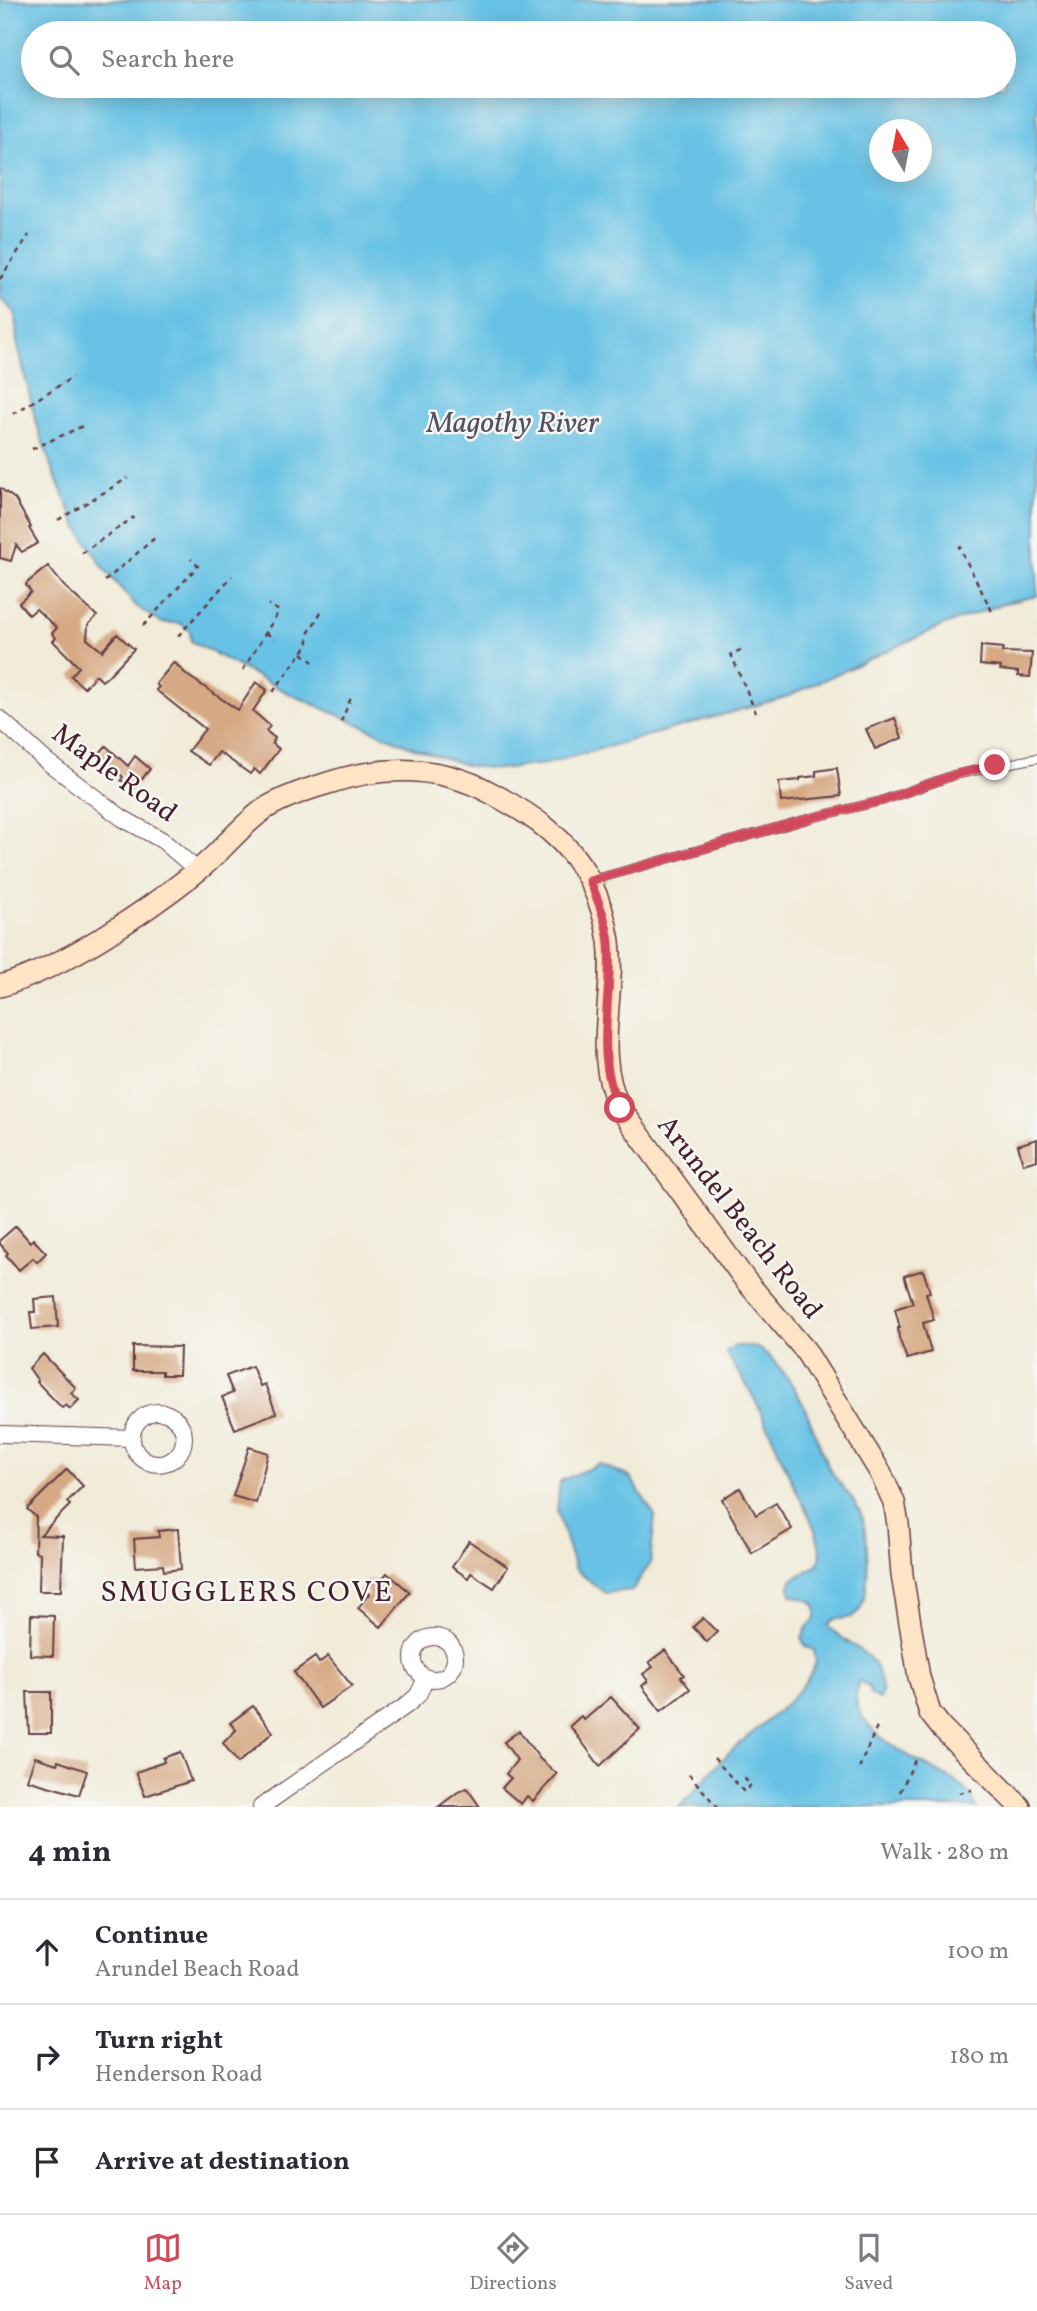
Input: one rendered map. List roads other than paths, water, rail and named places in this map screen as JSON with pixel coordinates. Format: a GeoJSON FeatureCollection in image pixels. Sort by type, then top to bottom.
{"type":"FeatureCollection","features":[{"type":"Feature","properties":{"kind":"street","name":"Maple Road"},"geometry":{"type":"LineString","coordinates":[[0,719],[45,760],[122,818],[162,841],[198,871]]}},
{"type":"Feature","properties":{"kind":"street","name":"Arundel Beach Road"},"geometry":{"type":"LineString","coordinates":[[0,986],[73,954],[136,915],[198,871],[243,826],[267,808],[288,797],[333,781],[378,770],[428,771],[485,789],[546,825],[571,851],[590,881],[602,909],[609,942],[606,1066],[611,1090],[620,1108],[746,1281],[805,1350],[880,1472],[894,1502],[907,1609],[919,1677],[930,1713],[1020,1807]]}},
{"type":"Feature","properties":{"kind":"street"},"geometry":{"type":"LineString","coordinates":[[0,1434],[132,1438]]}},
{"type":"Feature","properties":{"kind":"street"},"geometry":{"type":"LineString","coordinates":[[261,1807],[407,1705],[418,1695],[426,1678]]}},
{"type":"Feature","properties":{"kind":"lane"},"geometry":{"type":"LineString","coordinates":[[590,881],[811,818],[881,801],[954,775],[1037,758]]}},
{"type":"Feature","properties":{"kind":"water","name":"Magothy River"},"geometry":{"type":"Polygon","coordinates":[[[0,0],[1037,0],[1037,596],[1005,603],[944,625],[786,697],[546,764],[498,769],[468,766],[409,746],[290,694],[191,641],[190,631],[180,623],[162,623],[136,606],[105,570],[78,528],[52,469],[36,422],[17,342],[15,313],[0,297],[0,0]]]}},
{"type":"Feature","properties":{"kind":"water"},"geometry":{"type":"Polygon","coordinates":[[[735,1346],[758,1348],[780,1368],[802,1403],[830,1470],[860,1512],[866,1535],[868,1566],[865,1596],[855,1615],[834,1619],[828,1625],[867,1655],[878,1671],[882,1689],[879,1699],[871,1694],[869,1687],[859,1681],[856,1697],[860,1712],[869,1726],[882,1738],[960,1784],[977,1807],[679,1807],[727,1755],[788,1702],[816,1663],[814,1650],[805,1646],[802,1638],[807,1627],[816,1618],[816,1607],[811,1601],[791,1595],[789,1587],[792,1579],[815,1567],[821,1558],[820,1547],[809,1516],[762,1414],[726,1351],[735,1346]]]}},
{"type":"Feature","properties":{"kind":"water"},"geometry":{"type":"Polygon","coordinates":[[[599,1464],[630,1477],[655,1516],[650,1564],[632,1590],[605,1593],[575,1569],[557,1512],[560,1481],[599,1464]]]}},
{"type":"Feature","properties":{"kind":"district","name":"SMUGGLERS COVE"},"geometry":{"type":"Point","coordinates":[247,1593]}}]}
